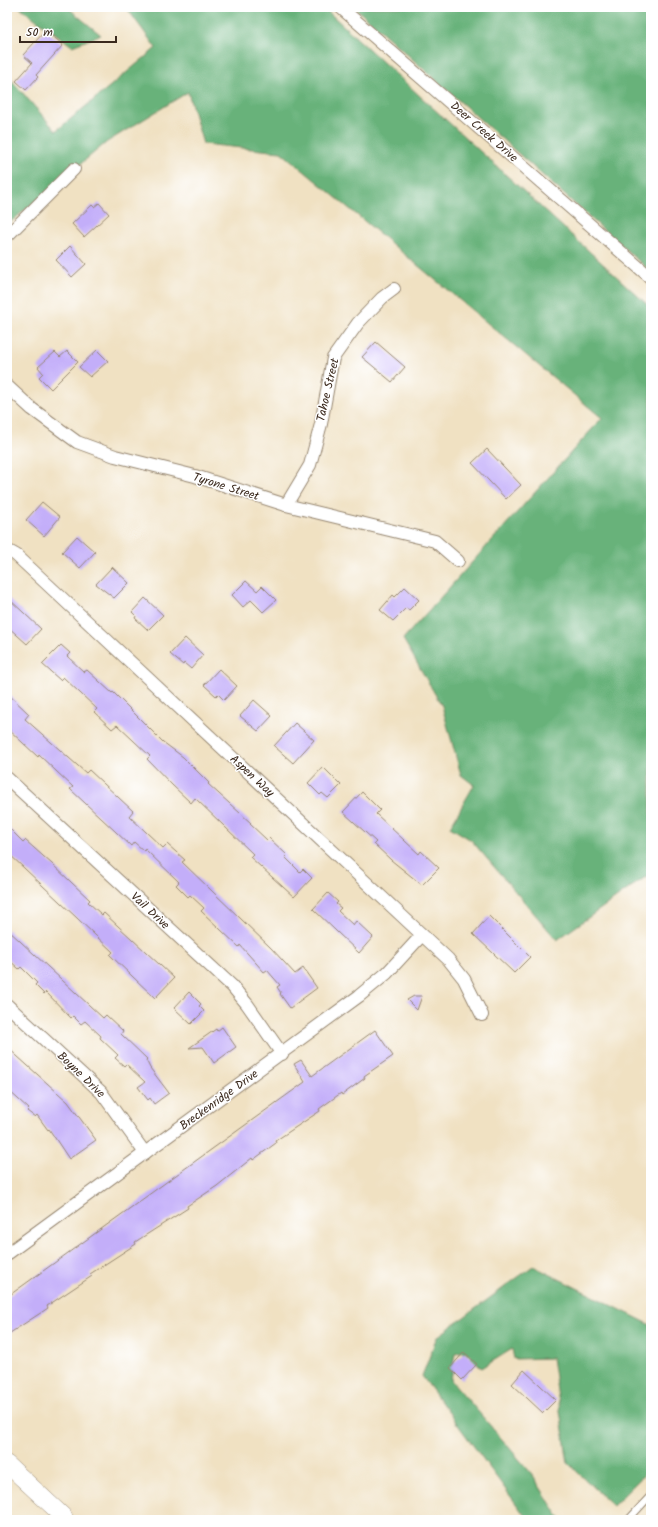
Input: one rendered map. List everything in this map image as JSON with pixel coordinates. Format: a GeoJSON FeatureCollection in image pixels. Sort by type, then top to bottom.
{"type":"FeatureCollection","features":[{"type":"Feature","properties":{"kind":"street","name":"Deer Creek Drive"},"geometry":{"type":"LineString","coordinates":[[340,7],[651,278]]}},
{"type":"Feature","properties":{"kind":"street"},"geometry":{"type":"LineString","coordinates":[[7,236],[74,170]]}},
{"type":"Feature","properties":{"kind":"street","name":"Tahoe Street"},"geometry":{"type":"LineString","coordinates":[[286,505],[310,465],[321,424],[333,358],[358,323],[382,298],[394,289]]}},
{"type":"Feature","properties":{"kind":"street","name":"Tyrone Street"},"geometry":{"type":"LineString","coordinates":[[7,386],[32,409],[77,442],[115,456],[195,476],[286,505],[435,541],[458,561]]}},
{"type":"Feature","properties":{"kind":"street","name":"Aspen Way"},"geometry":{"type":"LineString","coordinates":[[7,550],[49,586],[455,967],[464,979],[482,1015]]}},
{"type":"Feature","properties":{"kind":"street","name":"Vail Drive"},"geometry":{"type":"LineString","coordinates":[[7,778],[232,986],[247,1004],[282,1054]]}},
{"type":"Feature","properties":{"kind":"street","name":"Breckenridge Drive"},"geometry":{"type":"LineString","coordinates":[[7,1254],[360,996],[387,973],[422,935]]}},
{"type":"Feature","properties":{"kind":"street","name":"Boyne Drive"},"geometry":{"type":"LineString","coordinates":[[7,1005],[101,1092],[145,1153]]}},
{"type":"Feature","properties":{"kind":"street"},"geometry":{"type":"LineString","coordinates":[[7,1464],[66,1518]]}},
{"type":"Feature","properties":{"kind":"lane"},"geometry":{"type":"LineString","coordinates":[[628,1520],[651,1495]]}},
{"type":"Feature","properties":{"kind":"green space"},"geometry":{"type":"Polygon","coordinates":[[[19,7],[67,7],[101,35],[72,46],[19,7]]]}},
{"type":"Feature","properties":{"kind":"green space"},"geometry":{"type":"Polygon","coordinates":[[[126,7],[323,7],[651,308],[651,873],[557,940],[471,840],[450,827],[474,785],[461,775],[442,706],[403,639],[602,418],[281,152],[203,144],[188,92],[107,142],[7,225],[7,75],[56,131],[156,48],[126,7]]]}},
{"type":"Feature","properties":{"kind":"green space"},"geometry":{"type":"Polygon","coordinates":[[[354,7],[651,7],[651,272],[354,7]]]}},
{"type":"Feature","properties":{"kind":"green space"},"geometry":{"type":"Polygon","coordinates":[[[533,1266],[651,1325],[651,1468],[613,1506],[568,1463],[552,1358],[514,1359],[512,1349],[482,1368],[465,1351],[455,1353],[451,1380],[531,1473],[561,1520],[528,1520],[422,1376],[437,1337],[533,1266]]]}},
{"type":"Feature","properties":{"kind":"building"},"geometry":{"type":"Polygon","coordinates":[[[46,30],[63,45],[36,75],[38,77],[26,90],[16,81],[32,63],[23,55],[46,30]]]}},
{"type":"Feature","properties":{"kind":"building"},"geometry":{"type":"Polygon","coordinates":[[[99,203],[109,214],[84,237],[72,224],[92,205],[94,207],[99,203]]]}},
{"type":"Feature","properties":{"kind":"building"},"geometry":{"type":"Polygon","coordinates":[[[70,246],[86,264],[72,277],[56,260],[70,246]]]}},
{"type":"Feature","properties":{"kind":"building"},"geometry":{"type":"Polygon","coordinates":[[[376,342],[405,367],[392,382],[362,357],[376,342]]]}},
{"type":"Feature","properties":{"kind":"building"},"geometry":{"type":"Polygon","coordinates":[[[97,350],[108,361],[90,377],[79,367],[97,350]]]}},
{"type":"Feature","properties":{"kind":"building"},"geometry":{"type":"Polygon","coordinates":[[[67,351],[78,362],[51,389],[39,377],[43,373],[38,367],[55,352],[60,357],[67,351]]]}},
{"type":"Feature","properties":{"kind":"building"},"geometry":{"type":"Polygon","coordinates":[[[487,449],[521,485],[506,499],[472,463],[487,449]]]}},
{"type":"Feature","properties":{"kind":"building"},"geometry":{"type":"Polygon","coordinates":[[[42,502],[60,517],[44,536],[26,520],[42,502]]]}},
{"type":"Feature","properties":{"kind":"building"},"geometry":{"type":"Polygon","coordinates":[[[77,536],[95,552],[80,568],[62,552],[77,536]]]}},
{"type":"Feature","properties":{"kind":"building"},"geometry":{"type":"Polygon","coordinates":[[[112,567],[129,583],[114,598],[96,584],[112,567]]]}},
{"type":"Feature","properties":{"kind":"building"},"geometry":{"type":"Polygon","coordinates":[[[246,581],[257,591],[262,586],[276,600],[263,612],[251,600],[243,607],[232,595],[246,581]]]}},
{"type":"Feature","properties":{"kind":"building"},"geometry":{"type":"Polygon","coordinates":[[[405,587],[419,600],[409,610],[406,608],[393,621],[380,610],[393,595],[395,597],[405,587]]]}},
{"type":"Feature","properties":{"kind":"building"},"geometry":{"type":"Polygon","coordinates":[[[7,597],[41,629],[27,644],[7,626],[7,597]]]}},
{"type":"Feature","properties":{"kind":"building"},"geometry":{"type":"Polygon","coordinates":[[[145,598],[163,615],[148,630],[135,618],[136,616],[132,612],[145,598]]]}},
{"type":"Feature","properties":{"kind":"building"},"geometry":{"type":"Polygon","coordinates":[[[185,638],[203,655],[191,669],[184,663],[183,665],[170,654],[185,638]]]}},
{"type":"Feature","properties":{"kind":"building"},"geometry":{"type":"Polygon","coordinates":[[[61,645],[70,653],[67,656],[84,672],[87,670],[112,693],[113,692],[163,742],[183,757],[209,783],[208,784],[251,823],[250,824],[267,840],[269,838],[287,855],[285,857],[300,872],[303,869],[312,878],[294,897],[250,857],[253,854],[195,798],[191,803],[172,785],[147,759],[150,756],[117,725],[112,729],[94,712],[97,709],[63,677],[60,680],[42,664],[61,645]]]}},
{"type":"Feature","properties":{"kind":"building"},"geometry":{"type":"Polygon","coordinates":[[[219,669],[237,686],[224,700],[218,694],[216,696],[204,685],[219,669]]]}},
{"type":"Feature","properties":{"kind":"building"},"geometry":{"type":"Polygon","coordinates":[[[7,693],[29,714],[25,719],[86,773],[89,770],[133,811],[129,816],[163,848],[167,844],[185,860],[182,862],[271,948],[295,974],[303,968],[317,988],[290,1008],[280,994],[281,993],[277,987],[280,985],[267,970],[264,972],[240,945],[239,947],[201,911],[204,908],[190,895],[188,897],[176,885],[179,882],[145,849],[144,851],[134,842],[131,846],[70,789],[73,787],[7,728],[7,693]]]}},
{"type":"Feature","properties":{"kind":"building"},"geometry":{"type":"Polygon","coordinates":[[[254,700],[272,716],[258,731],[240,716],[254,700]]]}},
{"type":"Feature","properties":{"kind":"building"},"geometry":{"type":"Polygon","coordinates":[[[295,723],[314,740],[293,763],[274,746],[295,723]]]}},
{"type":"Feature","properties":{"kind":"building"},"geometry":{"type":"Polygon","coordinates":[[[323,767],[341,785],[328,798],[322,793],[320,795],[308,783],[323,767]]]}},
{"type":"Feature","properties":{"kind":"building"},"geometry":{"type":"Polygon","coordinates":[[[362,792],[380,810],[376,814],[419,854],[421,851],[439,868],[422,885],[391,860],[374,844],[376,842],[343,812],[362,792]]]}},
{"type":"Feature","properties":{"kind":"building"},"geometry":{"type":"Polygon","coordinates":[[[7,826],[23,842],[25,840],[52,864],[90,900],[88,902],[102,915],[104,913],[174,978],[155,998],[110,955],[113,952],[7,852],[7,826]]]}},
{"type":"Feature","properties":{"kind":"building"},"geometry":{"type":"Polygon","coordinates":[[[328,893],[338,902],[336,904],[341,908],[338,911],[353,925],[356,921],[373,937],[359,953],[313,909],[328,893]]]}},
{"type":"Feature","properties":{"kind":"building"},"geometry":{"type":"Polygon","coordinates":[[[489,916],[530,957],[514,973],[473,934],[489,916]]]}},
{"type":"Feature","properties":{"kind":"building"},"geometry":{"type":"Polygon","coordinates":[[[7,929],[103,1018],[106,1015],[123,1031],[121,1034],[147,1059],[146,1060],[150,1068],[169,1093],[154,1104],[150,1098],[148,1100],[138,1087],[145,1082],[126,1064],[124,1066],[115,1058],[118,1055],[100,1038],[101,1036],[85,1021],[81,1024],[73,1016],[71,1018],[46,992],[44,994],[35,985],[37,983],[21,967],[19,969],[7,958],[7,929]]]}},
{"type":"Feature","properties":{"kind":"building"},"geometry":{"type":"Polygon","coordinates":[[[189,992],[201,1004],[199,1006],[204,1011],[191,1024],[174,1008],[189,992]]]}},
{"type":"Feature","properties":{"kind":"building"},"geometry":{"type":"Polygon","coordinates":[[[414,996],[422,996],[417,1010],[407,1000],[414,996]]]}},
{"type":"Feature","properties":{"kind":"building"},"geometry":{"type":"Polygon","coordinates":[[[222,1027],[236,1047],[214,1063],[203,1047],[189,1048],[216,1029],[217,1031],[222,1027]]]}},
{"type":"Feature","properties":{"kind":"building"},"geometry":{"type":"Polygon","coordinates":[[[375,1030],[393,1056],[364,1076],[365,1078],[342,1095],[341,1093],[319,1109],[320,1111],[275,1141],[276,1143],[253,1160],[252,1158],[217,1186],[187,1206],[188,1208],[135,1242],[136,1244],[90,1274],[92,1276],[47,1306],[48,1308],[7,1335],[7,1297],[305,1082],[294,1064],[301,1060],[312,1076],[375,1030]]]}},
{"type":"Feature","properties":{"kind":"building"},"geometry":{"type":"Polygon","coordinates":[[[7,1047],[68,1102],[96,1140],[69,1159],[49,1129],[48,1130],[37,1115],[35,1117],[27,1111],[29,1109],[7,1089],[7,1047]]]}},
{"type":"Feature","properties":{"kind":"building"},"geometry":{"type":"Polygon","coordinates":[[[464,1352],[477,1364],[462,1380],[450,1368],[464,1352]]]}},
{"type":"Feature","properties":{"kind":"building"},"geometry":{"type":"Polygon","coordinates":[[[524,1370],[556,1400],[543,1413],[512,1384],[524,1370]]]}}]}
